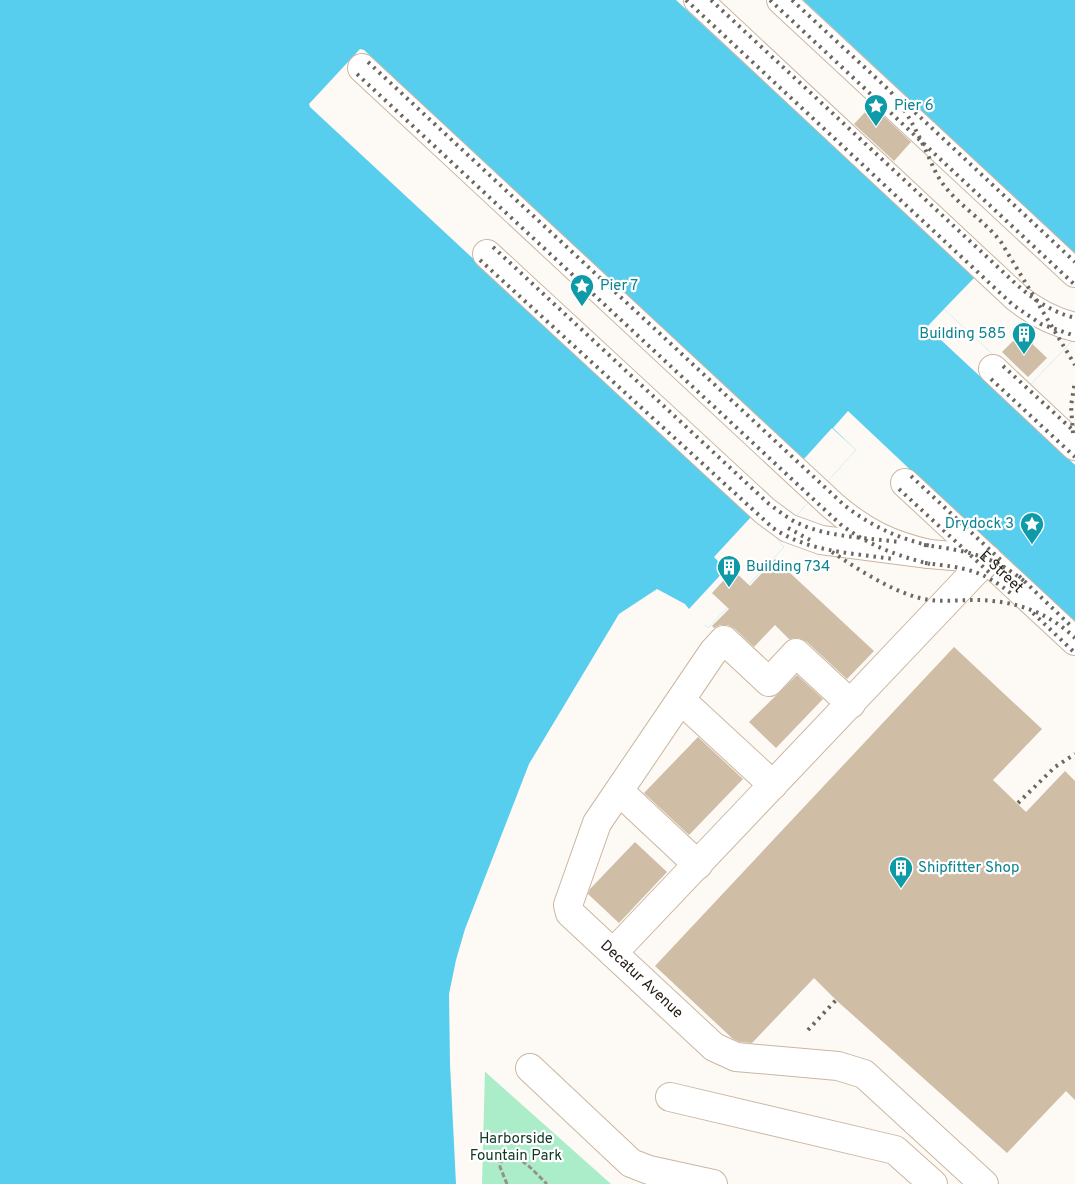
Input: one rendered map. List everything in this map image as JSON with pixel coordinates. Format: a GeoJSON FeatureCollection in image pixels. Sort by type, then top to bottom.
{"type":"FeatureCollection","features":[{"type":"Feature","properties":{"kind":"lane"},"geometry":{"type":"LineString","coordinates":[[698,0],[1017,298],[1037,313],[1075,327]]}},
{"type":"Feature","properties":{"kind":"lane"},"geometry":{"type":"LineString","coordinates":[[781,0],[1075,273]]}},
{"type":"Feature","properties":{"kind":"lane"},"geometry":{"type":"LineString","coordinates":[[362,68],[832,505],[860,528],[881,539],[906,549],[929,554]]}},
{"type":"Feature","properties":{"kind":"lane"},"geometry":{"type":"LineString","coordinates":[[487,254],[757,504],[781,523],[807,536],[821,540],[929,554],[988,559]]}},
{"type":"Feature","properties":{"kind":"lane"},"geometry":{"type":"LineString","coordinates":[[993,369],[1075,446]]}},
{"type":"Feature","properties":{"kind":"lane","name":"E Street"},"geometry":{"type":"LineString","coordinates":[[905,483],[1075,641]]}},
{"type":"Feature","properties":{"kind":"lane"},"geometry":{"type":"LineString","coordinates":[[613,953],[988,559]]}},
{"type":"Feature","properties":{"kind":"lane","name":"Decatur Avenue"},"geometry":{"type":"LineString","coordinates":[[851,704],[796,653],[769,682],[724,640],[713,652],[598,823],[568,905],[570,913],[714,1047],[736,1057],[838,1066],[864,1074],[984,1184]]}},
{"type":"Feature","properties":{"kind":"lane"},"geometry":{"type":"LineString","coordinates":[[681,700],[773,785]]}},
{"type":"Feature","properties":{"kind":"lane"},"geometry":{"type":"LineString","coordinates":[[619,792],[698,865]]}},
{"type":"Feature","properties":{"kind":"lane"},"geometry":{"type":"LineString","coordinates":[[530,1068],[631,1163],[648,1170],[713,1184]]}},
{"type":"Feature","properties":{"kind":"lane"},"geometry":{"type":"LineString","coordinates":[[670,1097],[896,1150],[933,1184]]}},
{"type":"Feature","properties":{"kind":"path"},"geometry":{"type":"LineString","coordinates":[[507,1184],[500,1167],[503,1154],[511,1154],[547,1184]]}},
{"type":"Feature","properties":{"kind":"green space","name":"Harborside Fountain Park"},"geometry":{"type":"Polygon","coordinates":[[[482,1069],[611,1184],[480,1184],[482,1069]]]}},
{"type":"Feature","properties":{"kind":"water"},"geometry":{"type":"Polygon","coordinates":[[[0,0],[1075,0],[1075,338],[1028,387],[944,309],[927,327],[1075,465],[1075,625],[848,411],[833,428],[856,450],[776,538],[784,547],[708,628],[693,614],[675,622],[645,647],[545,776],[474,969],[480,1184],[0,1184],[0,0]]]}},
{"type":"Feature","properties":{"kind":"pier","name":"Pier 6"},"geometry":{"type":"Polygon","coordinates":[[[676,0],[803,0],[1075,254],[1075,338],[1028,387],[944,309],[975,277],[676,0]]]}},
{"type":"Feature","properties":{"kind":"pier","name":"Pier 7"},"geometry":{"type":"Polygon","coordinates":[[[360,49],[364,50],[803,460],[832,428],[856,450],[776,538],[784,547],[708,628],[705,625],[702,626],[693,617],[676,624],[646,649],[548,777],[522,879],[476,969],[485,1069],[482,1184],[456,1184],[450,1064],[449,994],[465,929],[529,764],[619,614],[657,589],[685,604],[689,609],[726,569],[714,557],[751,517],[310,107],[309,104],[360,49]]]}},
{"type":"Feature","properties":{"kind":"building"},"geometry":{"type":"Polygon","coordinates":[[[872,105],[911,142],[894,161],[854,124],[872,105]]]}},
{"type":"Feature","properties":{"kind":"building","name":"Building 585"},"geometry":{"type":"Polygon","coordinates":[[[1021,333],[1047,358],[1028,377],[1002,352],[1021,333]]]}},
{"type":"Feature","properties":{"kind":"building"},"geometry":{"type":"Polygon","coordinates":[[[775,559],[874,651],[847,679],[807,642],[799,638],[789,639],[775,625],[754,647],[728,625],[720,625],[714,628],[712,626],[729,609],[712,593],[733,570],[750,586],[775,559]]]}},
{"type":"Feature","properties":{"kind":"building","name":"Shipfitter Shop"},"geometry":{"type":"Polygon","coordinates":[[[954,647],[1042,729],[993,780],[1026,812],[1065,771],[1075,781],[1075,1100],[1066,1091],[1007,1153],[836,1000],[814,978],[752,1043],[733,1039],[655,966],[954,647]]]}},
{"type":"Feature","properties":{"kind":"building"},"geometry":{"type":"Polygon","coordinates":[[[797,675],[823,699],[776,748],[749,722],[797,675]]]}},
{"type":"Feature","properties":{"kind":"building"},"geometry":{"type":"Polygon","coordinates":[[[698,737],[743,779],[689,835],[644,793],[698,737]]]}},
{"type":"Feature","properties":{"kind":"building"},"geometry":{"type":"Polygon","coordinates":[[[635,842],[667,872],[619,923],[588,894],[590,889],[635,842]]]}},
{"type":"Feature","properties":{"kind":"railway"},"geometry":{"type":"LineString","coordinates":[[686,0],[1013,305],[1041,324],[1075,336]]}},
{"type":"Feature","properties":{"kind":"railway"},"geometry":{"type":"LineString","coordinates":[[711,0],[1016,284],[1044,305],[1075,318]]}},
{"type":"Feature","properties":{"kind":"railway"},"geometry":{"type":"LineString","coordinates":[[770,0],[1075,285]]}},
{"type":"Feature","properties":{"kind":"railway"},"geometry":{"type":"LineString","coordinates":[[792,0],[895,97],[915,128],[941,181],[949,192],[1001,242],[1075,365]]}},
{"type":"Feature","properties":{"kind":"railway"},"geometry":{"type":"LineString","coordinates":[[368,62],[844,505],[864,519],[885,530],[931,546]]}},
{"type":"Feature","properties":{"kind":"railway"},"geometry":{"type":"LineString","coordinates":[[357,74],[840,524],[861,538],[883,549],[930,564]]}},
{"type":"Feature","properties":{"kind":"railway"},"geometry":{"type":"LineString","coordinates":[[904,102],[1075,262]]}},
{"type":"Feature","properties":{"kind":"railway"},"geometry":{"type":"LineString","coordinates":[[493,247],[777,510],[798,523],[824,532],[899,542]]}},
{"type":"Feature","properties":{"kind":"railway"},"geometry":{"type":"LineString","coordinates":[[480,260],[773,528],[787,536],[816,547],[893,559]]}},
{"type":"Feature","properties":{"kind":"railway"},"geometry":{"type":"LineString","coordinates":[[1003,366],[1075,432]]}},
{"type":"Feature","properties":{"kind":"railway"},"geometry":{"type":"LineString","coordinates":[[991,379],[1075,457]]}},
{"type":"Feature","properties":{"kind":"railway"},"geometry":{"type":"LineString","coordinates":[[1073,433],[1071,406],[1075,381]]}},
{"type":"Feature","properties":{"kind":"railway"},"geometry":{"type":"LineString","coordinates":[[911,476],[1004,563]]}},
{"type":"Feature","properties":{"kind":"railway"},"geometry":{"type":"LineString","coordinates":[[899,489],[993,576]]}},
{"type":"Feature","properties":{"kind":"railway"},"geometry":{"type":"LineString","coordinates":[[788,528],[810,540]]}},
{"type":"Feature","properties":{"kind":"railway"},"geometry":{"type":"LineString","coordinates":[[924,545],[977,555],[1000,565],[1024,581]]}},
{"type":"Feature","properties":{"kind":"railway"},"geometry":{"type":"LineString","coordinates":[[832,552],[894,589],[916,597],[945,601],[974,600],[1002,602],[1015,605],[1041,614],[1075,638]]}},
{"type":"Feature","properties":{"kind":"railway"},"geometry":{"type":"LineString","coordinates":[[925,563],[972,571],[992,580],[1014,596]]}},
{"type":"Feature","properties":{"kind":"railway"},"geometry":{"type":"LineString","coordinates":[[1019,576],[1071,626]]}},
{"type":"Feature","properties":{"kind":"railway"},"geometry":{"type":"LineString","coordinates":[[1033,613],[1075,653]]}},
{"type":"Feature","properties":{"kind":"railway"},"geometry":{"type":"LineString","coordinates":[[1018,803],[1055,767],[1075,754]]}},
{"type":"Feature","properties":{"kind":"railway"},"geometry":{"type":"LineString","coordinates":[[808,1030],[836,1000]]}},
{"type":"Feature","properties":{"kind":"place","name":"Pier 6"},"geometry":{"type":"Point","coordinates":[876,127]}},
{"type":"Feature","properties":{"kind":"place","name":"Pier 7"},"geometry":{"type":"Point","coordinates":[582,307]}},
{"type":"Feature","properties":{"kind":"place","name":"Building 585"},"geometry":{"type":"Point","coordinates":[1024,355]}},
{"type":"Feature","properties":{"kind":"place","name":"Drydock 3"},"geometry":{"type":"Point","coordinates":[1032,545]}},
{"type":"Feature","properties":{"kind":"place","name":"Building 734"},"geometry":{"type":"Point","coordinates":[729,588]}},
{"type":"Feature","properties":{"kind":"place","name":"Shipfitter Shop"},"geometry":{"type":"Point","coordinates":[901,889]}}]}
